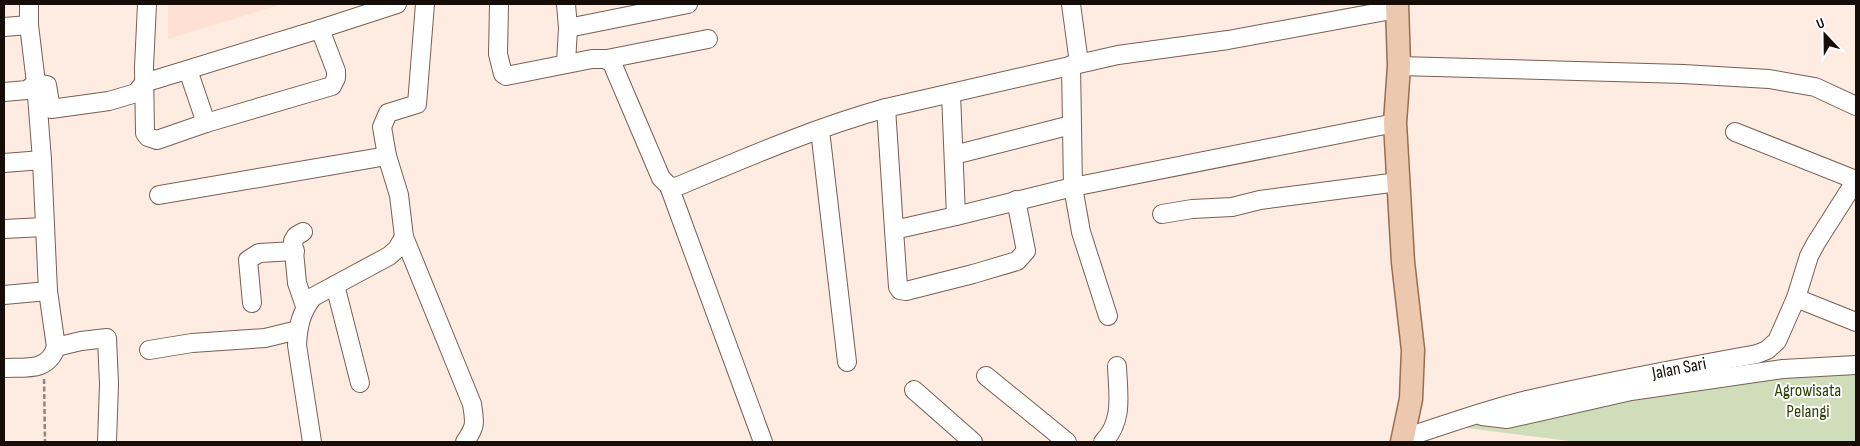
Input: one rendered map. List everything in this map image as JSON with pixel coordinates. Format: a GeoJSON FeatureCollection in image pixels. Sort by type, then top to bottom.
{"type":"FeatureCollection","features":[{"type":"Feature","properties":{"kind":"main road"},"geometry":{"type":"LineString","coordinates":[[1397,6],[1399,66],[1395,123],[1404,262],[1413,350],[1411,398],[1403,440]]}},
{"type":"Feature","properties":{"kind":"street"},"geometry":{"type":"LineString","coordinates":[[4,368],[44,365],[52,357],[56,347],[48,291],[42,160],[36,83],[28,25],[29,4]]}},
{"type":"Feature","properties":{"kind":"street"},"geometry":{"type":"LineString","coordinates":[[147,4],[144,83],[145,133],[148,138],[158,140],[206,123],[332,86],[336,78],[336,71],[320,29]]}},
{"type":"Feature","properties":{"kind":"street"},"geometry":{"type":"LineString","coordinates":[[4,92],[27,90],[36,83],[47,85],[50,109],[109,100],[136,93],[144,83],[397,4]]}},
{"type":"Feature","properties":{"kind":"street"},"geometry":{"type":"LineString","coordinates":[[425,4],[417,104],[388,113],[382,127],[387,156],[399,194],[404,237],[472,404],[475,422],[474,430],[465,442]]}},
{"type":"Feature","properties":{"kind":"street"},"geometry":{"type":"LineString","coordinates":[[499,4],[498,54],[506,76],[566,63],[607,59],[708,39]]}},
{"type":"Feature","properties":{"kind":"street"},"geometry":{"type":"LineString","coordinates":[[566,4],[568,28],[566,63]]}},
{"type":"Feature","properties":{"kind":"street"},"geometry":{"type":"LineString","coordinates":[[568,28],[688,4]]}},
{"type":"Feature","properties":{"kind":"street"},"geometry":{"type":"LineString","coordinates":[[1071,4],[1075,64],[1071,124],[1073,187],[1081,232],[1108,316]]}},
{"type":"Feature","properties":{"kind":"street"},"geometry":{"type":"LineString","coordinates":[[669,186],[676,187],[820,130],[886,108],[1118,55],[1228,40],[1397,6]]}},
{"type":"Feature","properties":{"kind":"street"},"geometry":{"type":"LineString","coordinates":[[4,27],[28,25]]}},
{"type":"Feature","properties":{"kind":"street"},"geometry":{"type":"LineString","coordinates":[[607,59],[612,63],[661,178],[669,186],[763,442]]}},
{"type":"Feature","properties":{"kind":"street"},"geometry":{"type":"LineString","coordinates":[[1399,66],[1683,74],[1769,79],[1815,87],[1856,106]]}},
{"type":"Feature","properties":{"kind":"street"},"geometry":{"type":"LineString","coordinates":[[188,70],[206,123]]}},
{"type":"Feature","properties":{"kind":"street"},"geometry":{"type":"LineString","coordinates":[[951,94],[956,216]]}},
{"type":"Feature","properties":{"kind":"street"},"geometry":{"type":"LineString","coordinates":[[886,108],[898,286],[900,290],[906,291],[973,274],[1017,261],[1021,258],[1026,251],[1016,200]]}},
{"type":"Feature","properties":{"kind":"street"},"geometry":{"type":"LineString","coordinates":[[894,230],[1073,187],[1395,123]]}},
{"type":"Feature","properties":{"kind":"street"},"geometry":{"type":"LineString","coordinates":[[954,155],[1071,124]]}},
{"type":"Feature","properties":{"kind":"street"},"geometry":{"type":"LineString","coordinates":[[820,130],[847,362]]}},
{"type":"Feature","properties":{"kind":"street"},"geometry":{"type":"LineString","coordinates":[[1735,132],[1856,180]]}},
{"type":"Feature","properties":{"kind":"street"},"geometry":{"type":"LineString","coordinates":[[159,195],[387,156]]}},
{"type":"Feature","properties":{"kind":"street"},"geometry":{"type":"LineString","coordinates":[[4,162],[42,160]]}},
{"type":"Feature","properties":{"kind":"street","name":"Jalan Sari"},"geometry":{"type":"LineString","coordinates":[[1403,440],[1474,415],[1526,400],[1762,352],[1773,346],[1796,298],[1809,256],[1856,180]]}},
{"type":"Feature","properties":{"kind":"street"},"geometry":{"type":"LineString","coordinates":[[1162,214],[1192,209],[1232,207],[1260,200],[1398,182]]}},
{"type":"Feature","properties":{"kind":"street"},"geometry":{"type":"LineString","coordinates":[[4,230],[44,227]]}},
{"type":"Feature","properties":{"kind":"street"},"geometry":{"type":"LineString","coordinates":[[303,232],[294,238],[296,283],[305,306]]}},
{"type":"Feature","properties":{"kind":"street"},"geometry":{"type":"LineString","coordinates":[[312,442],[297,338],[305,306],[313,297],[389,256],[397,249],[404,237]]}},
{"type":"Feature","properties":{"kind":"street"},"geometry":{"type":"LineString","coordinates":[[252,303],[248,260],[253,255],[259,253],[295,250]]}},
{"type":"Feature","properties":{"kind":"street"},"geometry":{"type":"LineString","coordinates":[[335,285],[360,383]]}},
{"type":"Feature","properties":{"kind":"street"},"geometry":{"type":"LineString","coordinates":[[4,295],[48,291]]}},
{"type":"Feature","properties":{"kind":"street"},"geometry":{"type":"LineString","coordinates":[[1796,298],[1856,322]]}},
{"type":"Feature","properties":{"kind":"street"},"geometry":{"type":"LineString","coordinates":[[56,347],[81,341],[107,338],[109,384],[108,442]]}},
{"type":"Feature","properties":{"kind":"street"},"geometry":{"type":"LineString","coordinates":[[149,350],[192,343],[265,338],[297,338]]}},
{"type":"Feature","properties":{"kind":"street"},"geometry":{"type":"LineString","coordinates":[[1474,415],[1507,419],[1640,390],[1783,369],[1856,365]]}},
{"type":"Feature","properties":{"kind":"street"},"geometry":{"type":"LineString","coordinates":[[1103,442],[1116,425],[1118,417],[1117,366]]}},
{"type":"Feature","properties":{"kind":"street"},"geometry":{"type":"LineString","coordinates":[[986,376],[1067,442]]}},
{"type":"Feature","properties":{"kind":"street"},"geometry":{"type":"LineString","coordinates":[[914,390],[973,442]]}},
{"type":"Feature","properties":{"kind":"path"},"geometry":{"type":"LineString","coordinates":[[44,365],[44,442]]}},
{"type":"Feature","properties":{"kind":"shaded area"},"geometry":{"type":"Polygon","coordinates":[[[168,4],[283,4],[168,39],[168,4]]]}},
{"type":"Feature","properties":{"kind":"green space","name":"Agrowisata Pelangi"},"geometry":{"type":"Polygon","coordinates":[[[1856,355],[1856,442],[1578,442],[1459,427],[1744,363],[1856,355]]]}}]}
